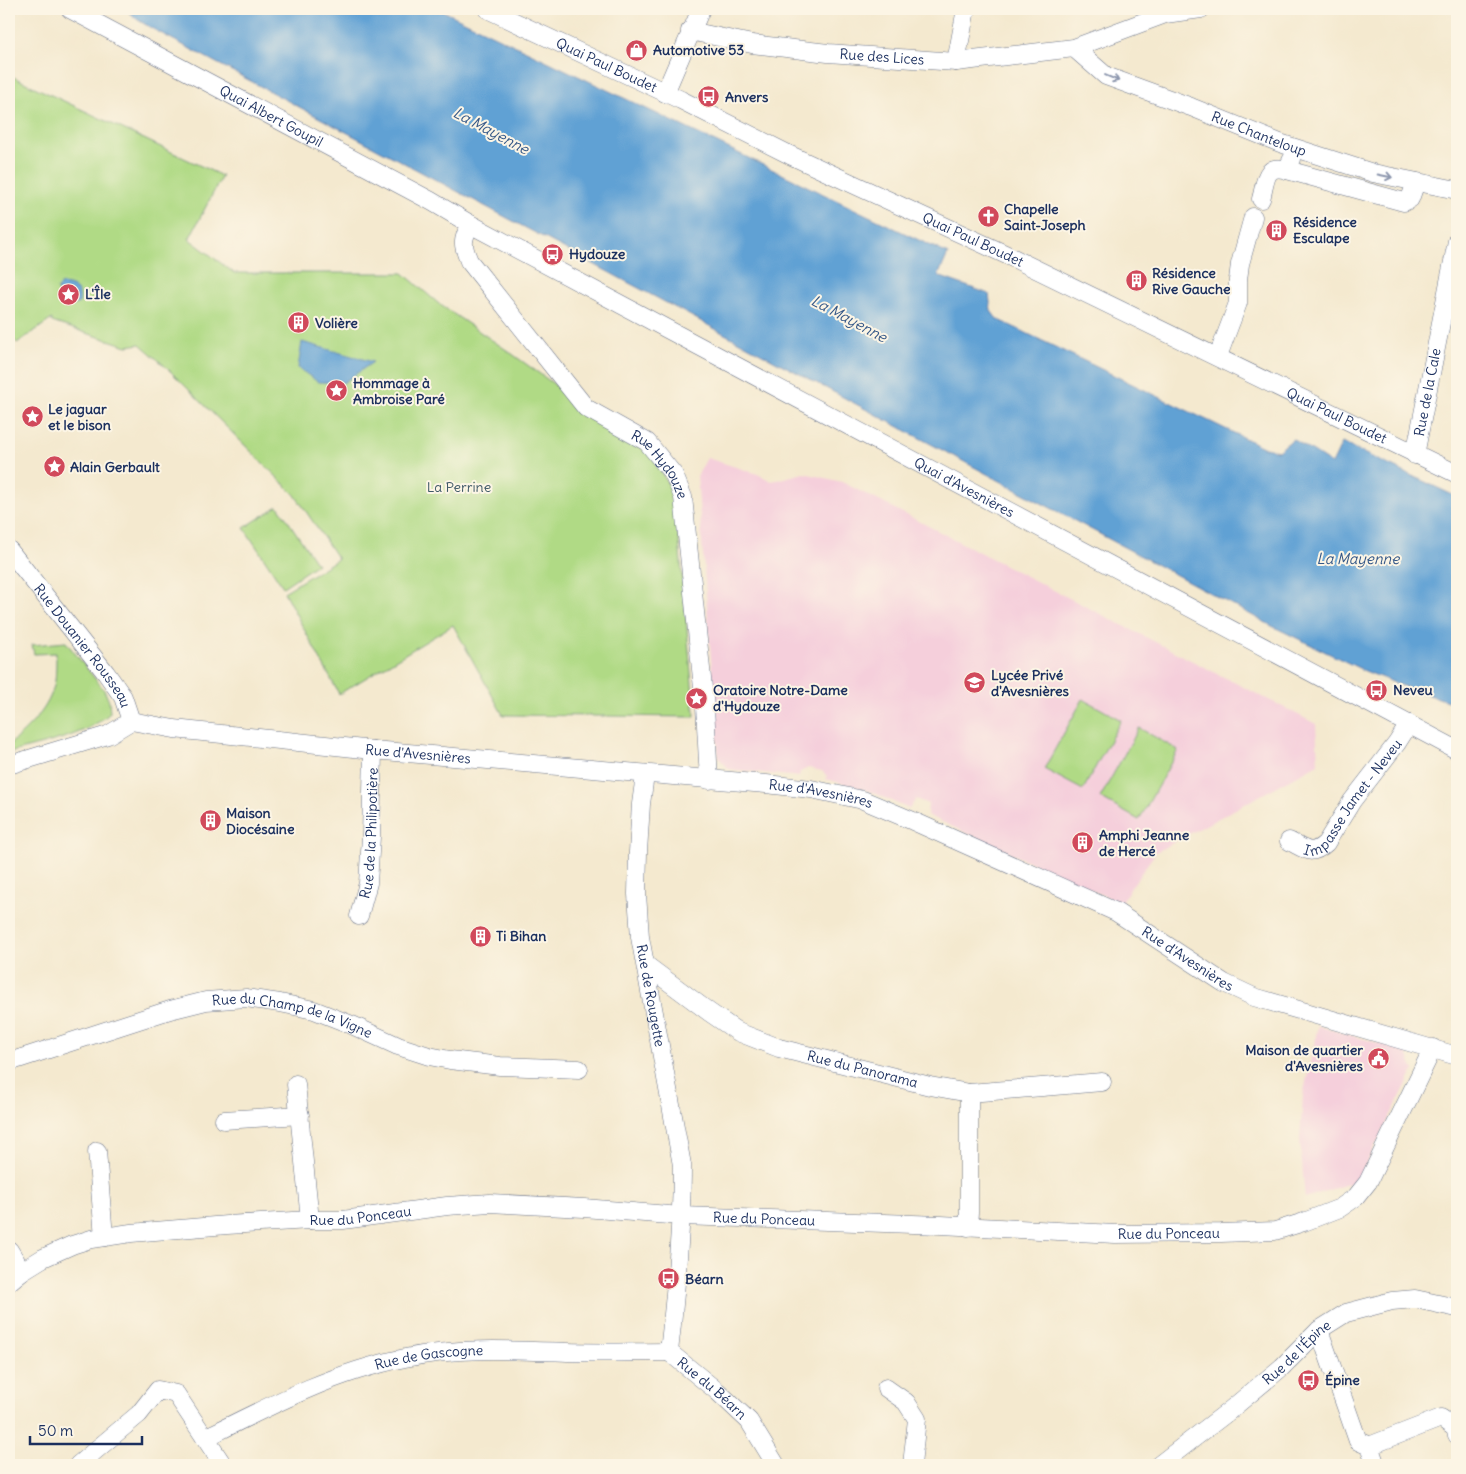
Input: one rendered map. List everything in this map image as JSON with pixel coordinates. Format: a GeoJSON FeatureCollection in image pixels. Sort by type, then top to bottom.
{"type":"FeatureCollection","features":[{"type":"Feature","properties":{"kind":"street","name":"Quai Albert Goupil"},"geometry":{"type":"LineString","coordinates":[[70,9],[431,200],[470,224]]}},
{"type":"Feature","properties":{"kind":"street","name":"Quai Paul Boudet"},"geometry":{"type":"LineString","coordinates":[[487,9],[665,93],[790,155],[1009,256],[1218,356],[1457,474]]}},
{"type":"Feature","properties":{"kind":"street"},"geometry":{"type":"LineString","coordinates":[[665,93],[701,9]]}},
{"type":"Feature","properties":{"kind":"street"},"geometry":{"type":"LineString","coordinates":[[956,62],[966,9]]}},
{"type":"Feature","properties":{"kind":"street","name":"Rue des Lices"},"geometry":{"type":"LineString","coordinates":[[690,31],[762,46],[828,53],[956,62],[1074,48],[1165,12],[1201,9]]}},
{"type":"Feature","properties":{"kind":"street","name":"Rue Chanteloup"},"geometry":{"type":"LineString","coordinates":[[1074,48],[1106,76],[1296,148],[1372,173],[1457,190]]}},
{"type":"Feature","properties":{"kind":"street"},"geometry":{"type":"LineString","coordinates":[[1287,170],[1296,148]]}},
{"type":"Feature","properties":{"kind":"street"},"geometry":{"type":"LineString","coordinates":[[1347,186],[1353,167]]}},
{"type":"Feature","properties":{"kind":"street"},"geometry":{"type":"LineString","coordinates":[[1261,199],[1268,173],[1273,168],[1287,170],[1404,202],[1410,199],[1416,182]]}},
{"type":"Feature","properties":{"kind":"street"},"geometry":{"type":"LineString","coordinates":[[1218,356],[1238,303],[1240,264],[1253,217]]}},
{"type":"Feature","properties":{"kind":"street","name":"Quai d'Avesnières"},"geometry":{"type":"LineString","coordinates":[[470,224],[1457,750]]}},
{"type":"Feature","properties":{"kind":"street","name":"Rue Hydouze"},"geometry":{"type":"LineString","coordinates":[[470,224],[463,239],[463,247],[469,261],[586,408],[647,442],[674,475],[683,497],[706,707],[709,780]]}},
{"type":"Feature","properties":{"kind":"street","name":"Rue de la Cale"},"geometry":{"type":"LineString","coordinates":[[1416,455],[1457,241]]}},
{"type":"Feature","properties":{"kind":"street","name":"Rue Douanier Rousseau"},"geometry":{"type":"LineString","coordinates":[[9,550],[106,673],[123,698],[131,721]]}},
{"type":"Feature","properties":{"kind":"street"},"geometry":{"type":"LineString","coordinates":[[9,766],[108,735],[131,721]]}},
{"type":"Feature","properties":{"kind":"street","name":"Rue d'Avesnières"},"geometry":{"type":"LineString","coordinates":[[131,721],[174,729],[373,750],[811,789],[863,800],[1116,912],[1224,983],[1254,997],[1457,1056]]}},
{"type":"Feature","properties":{"kind":"street","name":"Impasse Jamet - Neveu"},"geometry":{"type":"LineString","coordinates":[[1289,841],[1313,852],[1320,849],[1326,843],[1352,801],[1397,743],[1409,724]]}},
{"type":"Feature","properties":{"kind":"street","name":"Rue de la Philipotière"},"geometry":{"type":"LineString","coordinates":[[359,916],[368,883],[373,750]]}},
{"type":"Feature","properties":{"kind":"street","name":"Rue de Rougette"},"geometry":{"type":"LineString","coordinates":[[645,775],[640,804],[637,894],[640,937],[682,1165],[681,1216]]}},
{"type":"Feature","properties":{"kind":"street","name":"Rue du Panorama"},"geometry":{"type":"LineString","coordinates":[[646,964],[738,1032],[779,1048],[930,1086],[970,1093],[1102,1082]]}},
{"type":"Feature","properties":{"kind":"street","name":"Rue du Champ de la Vigne"},"geometry":{"type":"LineString","coordinates":[[9,1062],[157,1013],[206,1001],[246,998],[314,1010],[398,1046],[450,1060],[500,1066],[579,1068]]}},
{"type":"Feature","properties":{"kind":"street","name":"Rue du Ponceau"},"geometry":{"type":"LineString","coordinates":[[16,1276],[43,1258],[72,1245],[104,1236],[227,1225],[344,1220],[446,1206],[490,1203],[681,1216],[1115,1234],[1274,1231],[1340,1208],[1356,1197],[1368,1182],[1433,1048]]}},
{"type":"Feature","properties":{"kind":"street"},"geometry":{"type":"LineString","coordinates":[[296,1084],[310,1220]]}},
{"type":"Feature","properties":{"kind":"street"},"geometry":{"type":"LineString","coordinates":[[968,1227],[970,1093]]}},
{"type":"Feature","properties":{"kind":"street"},"geometry":{"type":"LineString","coordinates":[[224,1120],[300,1115]]}},
{"type":"Feature","properties":{"kind":"street"},"geometry":{"type":"LineString","coordinates":[[97,1151],[104,1236]]}},
{"type":"Feature","properties":{"kind":"street","name":"Rue du Béarn"},"geometry":{"type":"LineString","coordinates":[[681,1216],[670,1352],[717,1391],[749,1421],[776,1465]]}},
{"type":"Feature","properties":{"kind":"street"},"geometry":{"type":"LineString","coordinates":[[9,1250],[16,1276]]}},
{"type":"Feature","properties":{"kind":"street","name":"Rue de l'Épine"},"geometry":{"type":"LineString","coordinates":[[1158,1465],[1275,1373],[1319,1330],[1346,1313],[1392,1301],[1415,1299],[1457,1308]]}},
{"type":"Feature","properties":{"kind":"street"},"geometry":{"type":"LineString","coordinates":[[1319,1330],[1358,1441],[1369,1446],[1376,1465]]}},
{"type":"Feature","properties":{"kind":"street","name":"Rue de Gascogne"},"geometry":{"type":"LineString","coordinates":[[205,1438],[297,1392],[350,1373],[405,1358],[482,1349],[670,1352]]}},
{"type":"Feature","properties":{"kind":"street"},"geometry":{"type":"LineString","coordinates":[[886,1388],[906,1402],[917,1419],[912,1465]]}},
{"type":"Feature","properties":{"kind":"street"},"geometry":{"type":"LineString","coordinates":[[78,1465],[139,1414],[158,1390],[176,1394],[223,1465]]}},
{"type":"Feature","properties":{"kind":"street"},"geometry":{"type":"LineString","coordinates":[[1369,1446],[1441,1418],[1455,1428],[1457,1435]]}},
{"type":"Feature","properties":{"kind":"shaded area","name":"Lycée Privé d'Avesnières"},"geometry":{"type":"Polygon","coordinates":[[[707,458],[755,473],[772,481],[804,473],[842,482],[1316,724],[1318,764],[1156,852],[1120,903],[927,815],[928,804],[916,799],[909,809],[869,791],[826,779],[827,776],[822,771],[808,768],[800,772],[799,777],[729,769],[719,758],[718,751],[697,476],[707,458]]]}},
{"type":"Feature","properties":{"kind":"shaded area"},"geometry":{"type":"Polygon","coordinates":[[[1318,1026],[1406,1051],[1414,1070],[1357,1181],[1305,1198],[1300,1139],[1303,1096],[1318,1026]]]}},
{"type":"Feature","properties":{"kind":"green space","name":"La Perrine"},"geometry":{"type":"Polygon","coordinates":[[[9,75],[222,176],[189,239],[234,273],[403,273],[439,304],[651,454],[675,496],[695,717],[503,715],[453,625],[339,694],[284,592],[338,559],[295,495],[166,367],[140,344],[127,346],[52,322],[52,319],[17,343],[9,335],[9,75]]]}},
{"type":"Feature","properties":{"kind":"green space"},"geometry":{"type":"Polygon","coordinates":[[[278,506],[317,564],[283,587],[244,528],[278,506]]]}},
{"type":"Feature","properties":{"kind":"green space"},"geometry":{"type":"Polygon","coordinates":[[[66,642],[104,690],[109,701],[110,713],[100,721],[76,734],[9,753],[9,745],[44,709],[55,681],[56,653],[34,654],[32,645],[66,642]]]}},
{"type":"Feature","properties":{"kind":"green space"},"geometry":{"type":"Polygon","coordinates":[[[1083,699],[1121,720],[1083,790],[1044,769],[1083,699]]]}},
{"type":"Feature","properties":{"kind":"green space"},"geometry":{"type":"Polygon","coordinates":[[[1139,728],[1178,750],[1139,820],[1100,798],[1139,728]]]}},
{"type":"Feature","properties":{"kind":"water","name":"La Mayenne"},"geometry":{"type":"Polygon","coordinates":[[[125,9],[439,9],[948,254],[938,276],[989,294],[991,311],[997,319],[1265,448],[1278,451],[1293,439],[1332,464],[1342,443],[1457,497],[1457,704],[1405,687],[1365,671],[1272,626],[153,29],[125,9]]]}},
{"type":"Feature","properties":{"kind":"water"},"geometry":{"type":"Polygon","coordinates":[[[62,284],[76,289],[80,298],[79,303],[72,306],[59,299],[57,288],[62,284]]]}},
{"type":"Feature","properties":{"kind":"water"},"geometry":{"type":"Polygon","coordinates":[[[302,342],[373,362],[343,383],[318,382],[298,368],[302,342]]]}},
{"type":"Feature","properties":{"kind":"place","name":"Automotive 53"},"geometry":{"type":"Point","coordinates":[637,50]}},
{"type":"Feature","properties":{"kind":"place","name":"Anvers"},"geometry":{"type":"Point","coordinates":[709,97]}},
{"type":"Feature","properties":{"kind":"place","name":"Chapelle Saint-Joseph"},"geometry":{"type":"Point","coordinates":[988,217]}},
{"type":"Feature","properties":{"kind":"place","name":"Résidence Esculape"},"geometry":{"type":"Point","coordinates":[1277,230]}},
{"type":"Feature","properties":{"kind":"place","name":"Hydouze"},"geometry":{"type":"Point","coordinates":[553,254]}},
{"type":"Feature","properties":{"kind":"place","name":"Résidence Rive Gauche"},"geometry":{"type":"Point","coordinates":[1136,281]}},
{"type":"Feature","properties":{"kind":"place","name":"L'Île"},"geometry":{"type":"Point","coordinates":[69,294]}},
{"type":"Feature","properties":{"kind":"place","name":"Volière"},"geometry":{"type":"Point","coordinates":[299,323]}},
{"type":"Feature","properties":{"kind":"place","name":"Hommage à Ambroise Paré"},"geometry":{"type":"Point","coordinates":[337,391]}},
{"type":"Feature","properties":{"kind":"place","name":"Le jaguar et le bison"},"geometry":{"type":"Point","coordinates":[32,417]}},
{"type":"Feature","properties":{"kind":"place","name":"Alain Gerbault"},"geometry":{"type":"Point","coordinates":[54,467]}},
{"type":"Feature","properties":{"kind":"place","name":"Lycée Privé d'Avesnières"},"geometry":{"type":"Point","coordinates":[975,683]}},
{"type":"Feature","properties":{"kind":"place","name":"Neveu"},"geometry":{"type":"Point","coordinates":[1377,690]}},
{"type":"Feature","properties":{"kind":"place","name":"Oratoire Notre-Dame d'Hydouze"},"geometry":{"type":"Point","coordinates":[697,698]}},
{"type":"Feature","properties":{"kind":"place","name":"Maison Diocésaine"},"geometry":{"type":"Point","coordinates":[210,821]}},
{"type":"Feature","properties":{"kind":"place","name":"Amphi Jeanne de Hercé"},"geometry":{"type":"Point","coordinates":[1083,843]}},
{"type":"Feature","properties":{"kind":"place","name":"Ti Bihan"},"geometry":{"type":"Point","coordinates":[480,936]}},
{"type":"Feature","properties":{"kind":"place","name":"Maison de quartier d'Avesnières"},"geometry":{"type":"Point","coordinates":[1379,1058]}},
{"type":"Feature","properties":{"kind":"place","name":"Béarn"},"geometry":{"type":"Point","coordinates":[669,1279]}},
{"type":"Feature","properties":{"kind":"place","name":"Épine"},"geometry":{"type":"Point","coordinates":[1309,1380]}}]}
